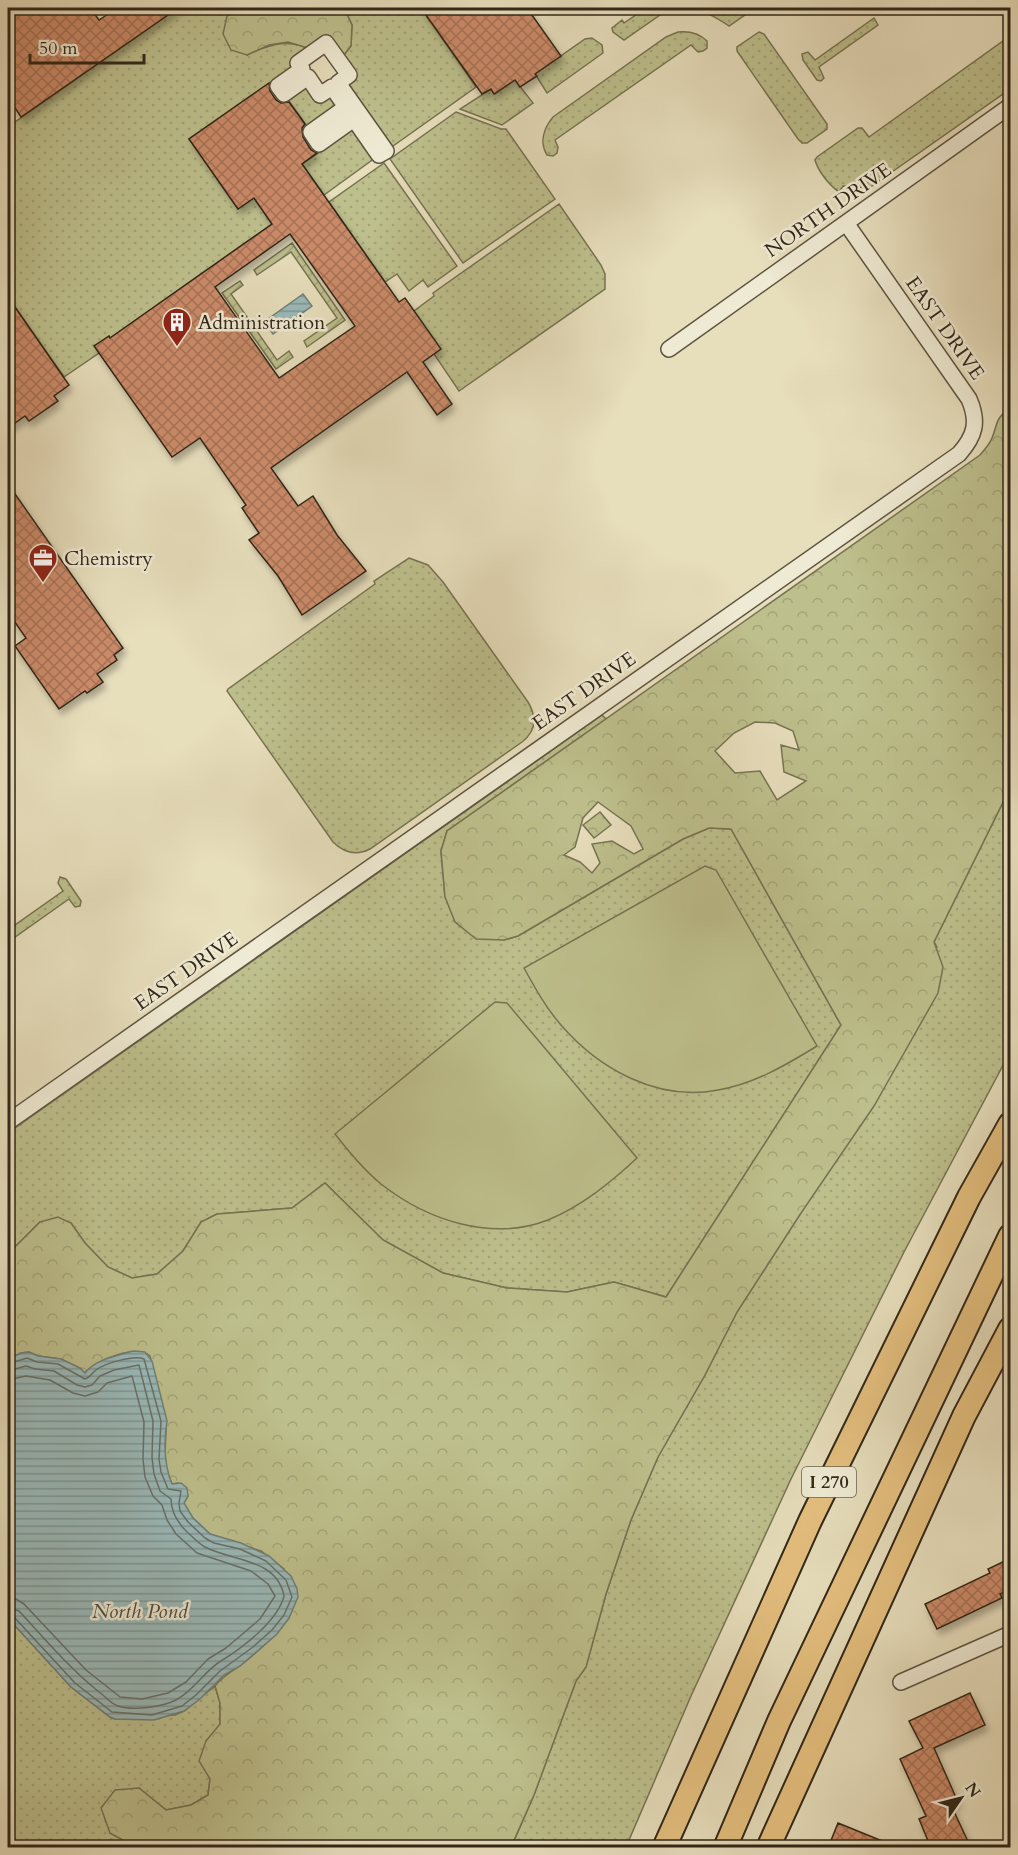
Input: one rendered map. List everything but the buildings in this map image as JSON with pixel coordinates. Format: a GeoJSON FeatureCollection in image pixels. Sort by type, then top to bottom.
{"type":"FeatureCollection","features":[{"type":"Feature","properties":{"kind":"highway","name":"I 270"},"geometry":{"type":"LineString","coordinates":[[664,1848],[810,1521],[969,1197],[1011,1124]]}},
{"type":"Feature","properties":{"kind":"highway","name":"I 270"},"geometry":{"type":"LineString","coordinates":[[725,1848],[779,1721],[1011,1236]]}},
{"type":"Feature","properties":{"kind":"highway"},"geometry":{"type":"LineString","coordinates":[[768,1848],[964,1416],[1011,1329]]}},
{"type":"Feature","properties":{"kind":"street"},"geometry":{"type":"LineString","coordinates":[[326,43],[349,75],[338,82],[386,151],[380,156],[354,119],[319,144],[310,132],[346,107],[332,87],[320,95],[308,77],[284,94],[278,86],[302,69],[298,63],[326,43]]}},
{"type":"Feature","properties":{"kind":"street","name":"NORTH DRIVE"},"geometry":{"type":"LineString","coordinates":[[669,349],[1011,106]]}},
{"type":"Feature","properties":{"kind":"street","name":"EAST DRIVE"},"geometry":{"type":"LineString","coordinates":[[8,1122],[959,454],[970,441],[975,427],[974,410],[969,399],[846,223]]}},
{"type":"Feature","properties":{"kind":"street"},"geometry":{"type":"LineString","coordinates":[[901,1682],[1011,1634]]}},
{"type":"Feature","properties":{"kind":"green space"},"geometry":{"type":"Polygon","coordinates":[[[178,8],[261,8],[240,9],[247,55],[272,45],[288,43],[314,52],[189,139],[238,209],[254,198],[272,224],[110,338],[109,336],[95,346],[99,353],[64,377],[8,297],[8,127],[178,8]]]}},
{"type":"Feature","properties":{"kind":"green space"},"geometry":{"type":"Polygon","coordinates":[[[344,8],[421,8],[476,87],[386,151],[338,83],[348,75],[339,61],[351,46],[352,25],[344,8]]]}},
{"type":"Feature","properties":{"kind":"green space"},"geometry":{"type":"Polygon","coordinates":[[[344,8],[352,25],[351,46],[339,61],[326,43],[308,48],[288,42],[269,45],[247,55],[231,50],[223,34],[227,16],[240,9],[344,8]]]}},
{"type":"Feature","properties":{"kind":"green space"},"geometry":{"type":"Polygon","coordinates":[[[646,8],[670,8],[624,40],[613,32],[612,28],[622,20],[624,23],[646,8]]]}},
{"type":"Feature","properties":{"kind":"green space"},"geometry":{"type":"Polygon","coordinates":[[[682,8],[755,8],[729,26],[703,12],[682,8]]]}},
{"type":"Feature","properties":{"kind":"green space"},"geometry":{"type":"Polygon","coordinates":[[[874,18],[878,25],[819,67],[824,78],[821,81],[817,80],[803,60],[802,54],[808,52],[815,60],[874,18]]]}},
{"type":"Feature","properties":{"kind":"green space"},"geometry":{"type":"Polygon","coordinates":[[[678,32],[690,32],[701,36],[707,41],[707,48],[698,52],[691,45],[555,140],[558,147],[557,153],[553,156],[547,155],[543,140],[547,126],[553,117],[666,37],[678,32]]]}},
{"type":"Feature","properties":{"kind":"green space"},"geometry":{"type":"Polygon","coordinates":[[[759,32],[764,34],[827,124],[827,129],[807,143],[802,143],[798,139],[737,51],[737,47],[759,32]]]}},
{"type":"Feature","properties":{"kind":"green space"},"geometry":{"type":"Polygon","coordinates":[[[1010,36],[1010,89],[869,188],[843,186],[839,192],[824,178],[816,164],[817,157],[858,128],[862,128],[869,137],[1010,36]]]}},
{"type":"Feature","properties":{"kind":"green space"},"geometry":{"type":"Polygon","coordinates":[[[592,38],[602,45],[603,53],[547,93],[535,74],[585,39],[592,38]]]}},
{"type":"Feature","properties":{"kind":"green space"},"geometry":{"type":"Polygon","coordinates":[[[308,77],[320,95],[332,87],[346,107],[311,132],[284,94],[308,77]]]}},
{"type":"Feature","properties":{"kind":"green space"},"geometry":{"type":"Polygon","coordinates":[[[515,80],[533,103],[502,125],[460,109],[491,89],[495,94],[515,80]]]}},
{"type":"Feature","properties":{"kind":"green space"},"geometry":{"type":"Polygon","coordinates":[[[456,112],[506,129],[555,199],[463,263],[390,159],[456,112]]]}},
{"type":"Feature","properties":{"kind":"green space"},"geometry":{"type":"Polygon","coordinates":[[[354,119],[379,155],[324,195],[302,164],[323,150],[354,119]]]}},
{"type":"Feature","properties":{"kind":"green space"},"geometry":{"type":"Polygon","coordinates":[[[384,163],[457,266],[428,287],[423,280],[409,291],[397,274],[385,282],[329,202],[384,163]]]}},
{"type":"Feature","properties":{"kind":"green space"},"geometry":{"type":"Polygon","coordinates":[[[559,204],[601,265],[605,274],[605,289],[459,391],[434,354],[440,349],[414,311],[434,296],[433,293],[559,204]]]}},
{"type":"Feature","properties":{"kind":"green space"},"geometry":{"type":"Polygon","coordinates":[[[292,243],[345,320],[307,347],[304,341],[337,318],[291,252],[257,275],[254,270],[292,243]]]}},
{"type":"Feature","properties":{"kind":"green space"},"geometry":{"type":"Polygon","coordinates":[[[240,281],[243,285],[231,294],[277,360],[289,351],[293,357],[276,369],[222,293],[240,281]]]}},
{"type":"Feature","properties":{"kind":"green space"},"geometry":{"type":"Polygon","coordinates":[[[1010,409],[1010,788],[934,942],[943,967],[938,993],[874,1106],[737,1312],[705,1375],[658,1457],[631,1520],[606,1594],[586,1667],[576,1681],[534,1795],[511,1847],[137,1848],[110,1833],[101,1808],[115,1790],[139,1788],[166,1810],[191,1805],[208,1795],[210,1779],[199,1761],[206,1741],[220,1724],[220,1703],[215,1686],[260,1649],[289,1618],[284,1569],[261,1551],[210,1534],[185,1508],[184,1503],[188,1496],[178,1483],[172,1484],[167,1471],[166,1428],[150,1356],[135,1352],[116,1355],[97,1363],[85,1373],[61,1359],[38,1356],[29,1352],[8,1359],[8,1254],[40,1222],[58,1217],[71,1223],[85,1243],[108,1267],[132,1278],[157,1274],[183,1251],[201,1222],[217,1214],[292,1208],[325,1183],[383,1240],[443,1273],[507,1288],[567,1292],[614,1282],[666,1297],[841,1025],[731,829],[709,828],[683,839],[518,936],[504,940],[476,939],[455,922],[445,897],[441,851],[447,831],[980,455],[990,442],[998,421],[1010,409]],[[755,722],[734,733],[715,751],[735,773],[760,771],[777,800],[806,781],[784,772],[781,745],[799,750],[793,731],[775,723],[755,722]],[[598,802],[583,818],[575,847],[564,855],[580,862],[592,873],[600,863],[592,844],[612,841],[634,854],[643,849],[631,826],[598,802]]]}},
{"type":"Feature","properties":{"kind":"green space"},"geometry":{"type":"Polygon","coordinates":[[[409,558],[428,565],[443,582],[528,702],[533,713],[534,724],[527,738],[522,742],[370,849],[350,852],[341,849],[333,842],[227,691],[375,584],[374,581],[409,558]]]}},
{"type":"Feature","properties":{"kind":"green space"},"geometry":{"type":"Polygon","coordinates":[[[602,715],[606,719],[447,831],[441,851],[445,897],[504,940],[518,936],[683,839],[709,828],[731,829],[841,1025],[666,1297],[614,1282],[567,1292],[507,1288],[443,1273],[383,1240],[325,1183],[292,1208],[217,1214],[201,1222],[183,1251],[157,1274],[132,1278],[108,1267],[85,1243],[71,1223],[40,1222],[8,1254],[8,1133],[602,715]]]}},
{"type":"Feature","properties":{"kind":"green space"},"geometry":{"type":"Polygon","coordinates":[[[1010,788],[1010,1052],[904,1252],[791,1479],[691,1696],[626,1847],[511,1848],[534,1795],[576,1681],[586,1667],[606,1594],[631,1520],[658,1457],[705,1375],[737,1312],[799,1216],[937,947],[934,942],[1010,788]]]}},
{"type":"Feature","properties":{"kind":"green space"},"geometry":{"type":"Polygon","coordinates":[[[600,812],[611,825],[594,838],[583,825],[600,812]]]}},
{"type":"Feature","properties":{"kind":"green space"},"geometry":{"type":"Polygon","coordinates":[[[705,866],[716,870],[817,1046],[782,1067],[744,1083],[718,1090],[674,1091],[631,1078],[593,1055],[576,1041],[556,1018],[541,998],[524,968],[705,866]]]}},
{"type":"Feature","properties":{"kind":"green space"},"geometry":{"type":"Polygon","coordinates":[[[60,877],[66,879],[81,901],[80,906],[75,907],[69,899],[8,942],[8,930],[63,891],[58,883],[60,877]]]}},
{"type":"Feature","properties":{"kind":"green space"},"geometry":{"type":"Polygon","coordinates":[[[495,1002],[507,1003],[637,1158],[595,1193],[572,1208],[548,1220],[504,1229],[460,1224],[418,1208],[375,1179],[335,1134],[495,1002]]]}},
{"type":"Feature","properties":{"kind":"green space"},"geometry":{"type":"Polygon","coordinates":[[[8,1618],[71,1687],[115,1719],[175,1715],[184,1711],[215,1686],[220,1703],[220,1725],[206,1741],[210,1779],[208,1795],[191,1805],[166,1810],[139,1788],[110,1833],[137,1847],[8,1847],[8,1618]]]}},
{"type":"Feature","properties":{"kind":"water"},"geometry":{"type":"Polygon","coordinates":[[[303,294],[312,306],[273,334],[264,322],[303,294]]]}},
{"type":"Feature","properties":{"kind":"water","name":"North Pond"},"geometry":{"type":"Polygon","coordinates":[[[133,1351],[145,1352],[152,1361],[167,1421],[165,1453],[169,1477],[172,1484],[181,1483],[187,1488],[188,1496],[184,1503],[193,1518],[210,1534],[241,1543],[269,1556],[291,1576],[298,1597],[289,1618],[277,1634],[240,1666],[224,1675],[184,1711],[154,1720],[110,1717],[71,1687],[8,1618],[8,1359],[29,1352],[38,1356],[61,1359],[85,1373],[101,1361],[133,1351]]]}},
{"type":"Feature","properties":{"kind":"place","name":"Administration"},"geometry":{"type":"Point","coordinates":[177,348]}},
{"type":"Feature","properties":{"kind":"place","name":"Chemistry"},"geometry":{"type":"Point","coordinates":[43,584]}}]}
